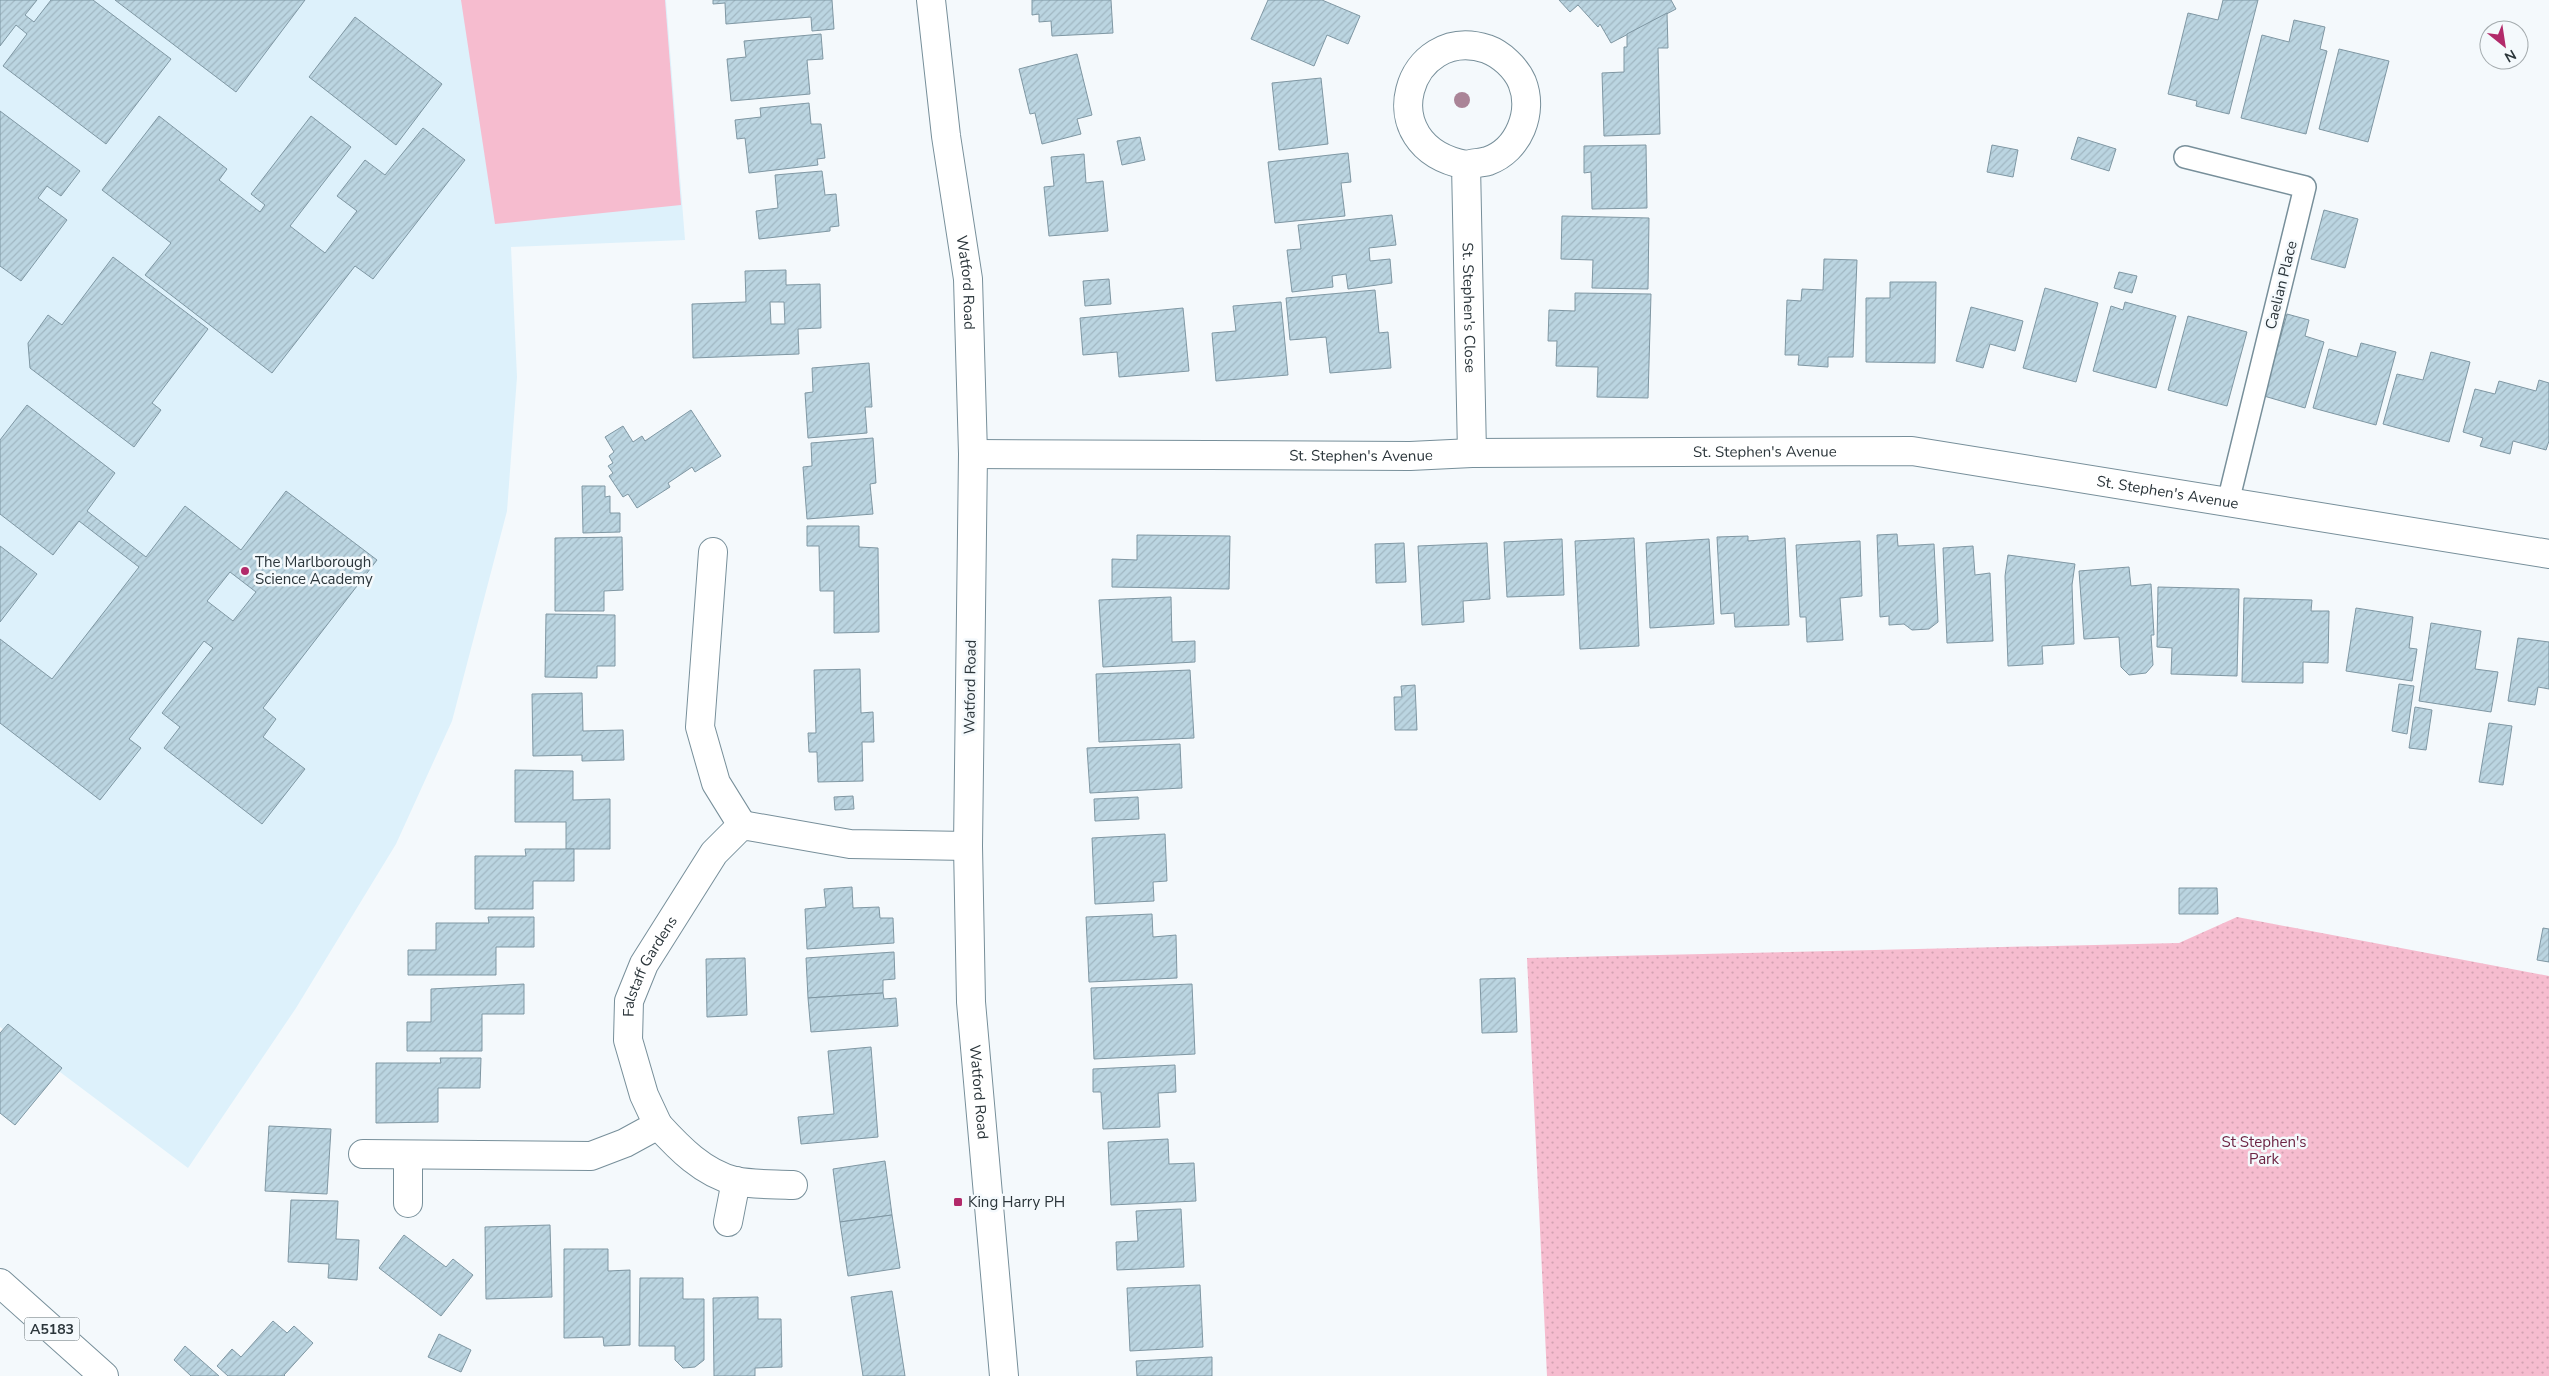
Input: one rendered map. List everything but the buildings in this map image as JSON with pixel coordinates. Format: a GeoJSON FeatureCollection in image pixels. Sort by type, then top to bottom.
{"type":"FeatureCollection","features":[{"type":"Feature","properties":{"kind":"street","name":"Watford Road"},"geometry":{"type":"LineString","coordinates":[[931,0],[946,136],[968,279],[973,454],[968,846],[972,1002],[1004,1376]]}},
{"type":"Feature","properties":{"kind":"street"},"geometry":{"type":"LineString","coordinates":[[1473,45],[1502,57],[1522,81],[1527,101],[1520,134],[1507,150],[1489,161],[1466,165],[1445,161],[1422,144],[1411,126],[1407,106],[1410,86],[1420,68],[1433,56],[1452,47],[1473,45]]}},
{"type":"Feature","properties":{"kind":"street","name":"St. Stephen's Close"},"geometry":{"type":"LineString","coordinates":[[1466,165],[1472,453]]}},
{"type":"Feature","properties":{"kind":"street","name":"St. Stephen's Avenue"},"geometry":{"type":"LineString","coordinates":[[973,454],[1410,456],[1472,453],[1912,451],[2549,554]]}},
{"type":"Feature","properties":{"kind":"street"},"geometry":{"type":"LineString","coordinates":[[713,552],[700,727],[716,783],[742,825],[850,844],[968,846]]}},
{"type":"Feature","properties":{"kind":"street","name":"Falstaff Gardens"},"geometry":{"type":"LineString","coordinates":[[742,825],[714,853],[644,964],[629,1001],[628,1040],[644,1095],[658,1125],[680,1150],[716,1174],[736,1181],[793,1185]]}},
{"type":"Feature","properties":{"kind":"street"},"geometry":{"type":"LineString","coordinates":[[363,1154],[592,1156],[658,1125]]}},
{"type":"Feature","properties":{"kind":"street"},"geometry":{"type":"LineString","coordinates":[[408,1155],[408,1203]]}},
{"type":"Feature","properties":{"kind":"street"},"geometry":{"type":"LineString","coordinates":[[728,1222],[736,1181]]}},
{"type":"Feature","properties":{"kind":"street","name":"A5183"},"geometry":{"type":"LineString","coordinates":[[0,1283],[104,1376]]}},
{"type":"Feature","properties":{"kind":"lane","name":"Caelian Place"},"geometry":{"type":"LineString","coordinates":[[2185,157],[2305,187],[2228,502]]}},
{"type":"Feature","properties":{"kind":"shaded area","name":"The Marlborough Science Academy"},"geometry":{"type":"Polygon","coordinates":[[[0,0],[666,0],[685,240],[511,247],[517,377],[507,511],[452,721],[396,844],[296,1008],[188,1168],[0,1027],[0,0]]]}},
{"type":"Feature","properties":{"kind":"green space"},"geometry":{"type":"Polygon","coordinates":[[[461,0],[665,0],[681,205],[495,224],[461,0]]]}},
{"type":"Feature","properties":{"kind":"green space","name":"St Stephen's Park"},"geometry":{"type":"Polygon","coordinates":[[[2237,917],[2549,976],[2549,1376],[1547,1376],[1527,958],[2179,943],[2237,917]]]}},
{"type":"Feature","properties":{"kind":"place","name":"The Marlborough Science Academy"},"geometry":{"type":"Point","coordinates":[245,571]}},
{"type":"Feature","properties":{"kind":"place","name":"King Harry PH"},"geometry":{"type":"Point","coordinates":[958,1202]}}]}
